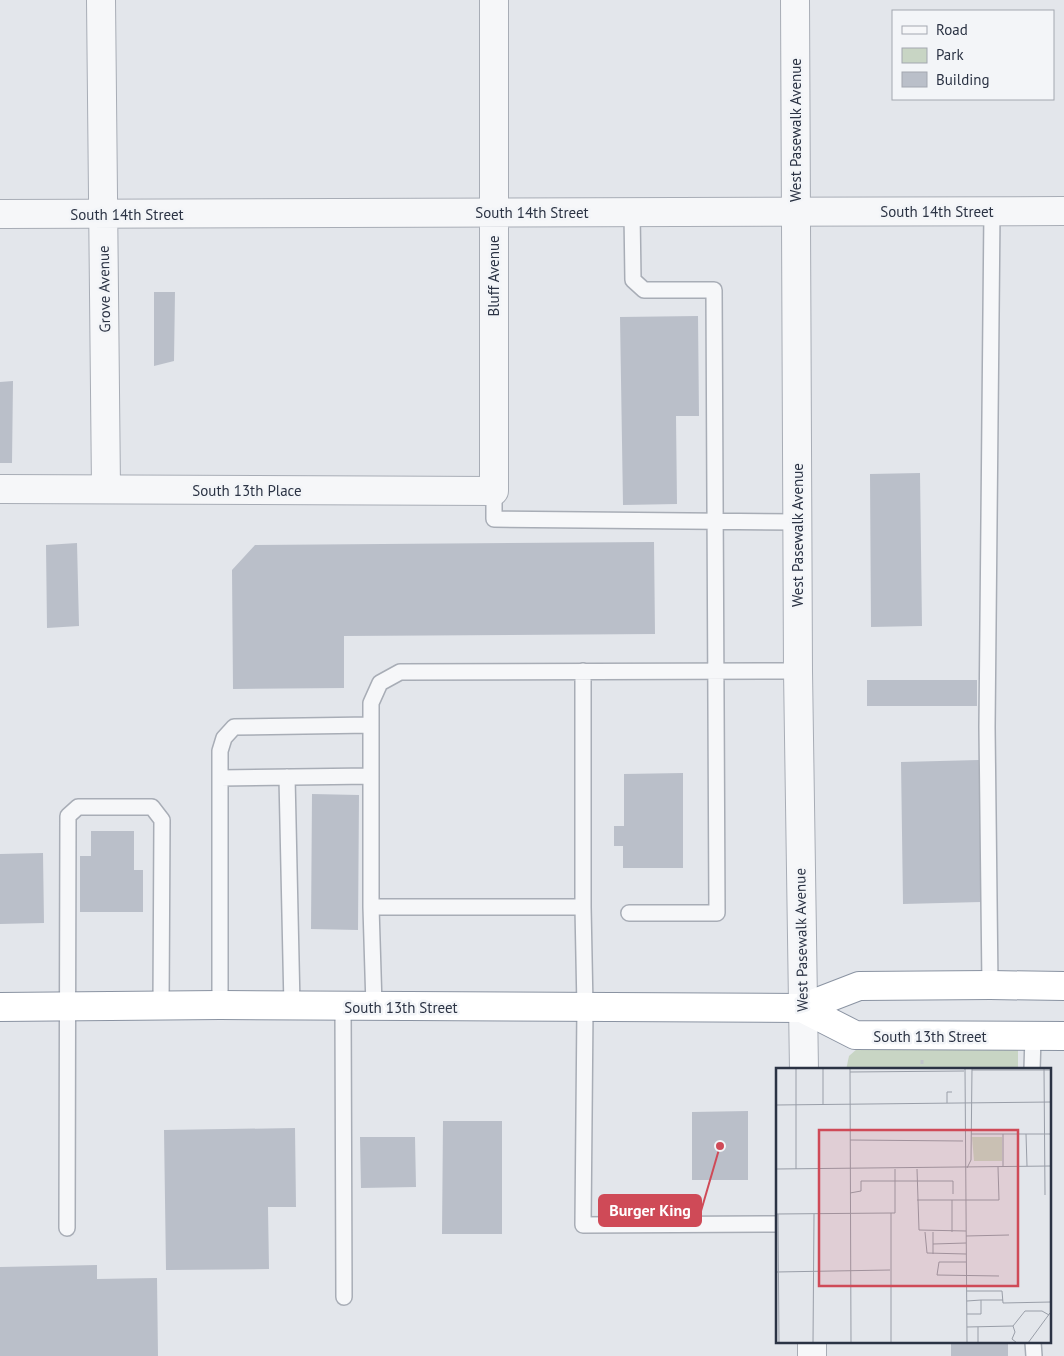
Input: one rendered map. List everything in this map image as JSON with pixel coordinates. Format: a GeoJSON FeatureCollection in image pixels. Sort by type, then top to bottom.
{"type":"FeatureCollection","features":[{"type":"Feature","properties":{"kind":"highway","name":"South 13th Street"},"geometry":{"type":"LineString","coordinates":[[0,1007],[220,1005],[802,1008],[859,986],[1064,986]]}},
{"type":"Feature","properties":{"kind":"highway","name":"South 13th Street"},"geometry":{"type":"LineString","coordinates":[[802,1008],[855,1035],[1064,1036]]}},
{"type":"Feature","properties":{"kind":"street","name":"Grove Avenue"},"geometry":{"type":"LineString","coordinates":[[101,0],[106,489]]}},
{"type":"Feature","properties":{"kind":"street","name":"Bluff Avenue"},"geometry":{"type":"LineString","coordinates":[[494,0],[494,491]]}},
{"type":"Feature","properties":{"kind":"street","name":"West Pasewalk Avenue"},"geometry":{"type":"LineString","coordinates":[[795,0],[798,670],[804,1068]]}},
{"type":"Feature","properties":{"kind":"street","name":"South 14th Street"},"geometry":{"type":"LineString","coordinates":[[0,214],[1064,211]]}},
{"type":"Feature","properties":{"kind":"street","name":"South 13th Place"},"geometry":{"type":"LineString","coordinates":[[0,489],[494,491]]}},
{"type":"Feature","properties":{"kind":"lane"},"geometry":{"type":"LineString","coordinates":[[990,985],[987,727],[992,211]]}},
{"type":"Feature","properties":{"kind":"lane"},"geometry":{"type":"LineString","coordinates":[[629,913],[716,913],[714,290],[644,290],[633,280],[632,212]]}},
{"type":"Feature","properties":{"kind":"lane"},"geometry":{"type":"LineString","coordinates":[[494,491],[494,519],[798,522]]}},
{"type":"Feature","properties":{"kind":"lane"},"geometry":{"type":"LineString","coordinates":[[374,1006],[371,907],[371,703],[380,683],[400,672],[798,670]]}},
{"type":"Feature","properties":{"kind":"lane"},"geometry":{"type":"LineString","coordinates":[[583,671],[584,1225],[776,1224]]}},
{"type":"Feature","properties":{"kind":"lane"},"geometry":{"type":"LineString","coordinates":[[220,1005],[220,750],[224,738],[234,727],[371,725]]}},
{"type":"Feature","properties":{"kind":"lane"},"geometry":{"type":"LineString","coordinates":[[220,778],[371,776]]}},
{"type":"Feature","properties":{"kind":"lane"},"geometry":{"type":"LineString","coordinates":[[287,777],[292,1006]]}},
{"type":"Feature","properties":{"kind":"lane"},"geometry":{"type":"LineString","coordinates":[[68,1228],[68,816],[78,807],[152,807],[162,820],[162,1006]]}},
{"type":"Feature","properties":{"kind":"lane"},"geometry":{"type":"LineString","coordinates":[[371,907],[583,907]]}},
{"type":"Feature","properties":{"kind":"lane"},"geometry":{"type":"LineString","coordinates":[[343,1006],[344,1297]]}},
{"type":"Feature","properties":{"kind":"lane"},"geometry":{"type":"LineString","coordinates":[[1032,1036],[1032,1068]]}},
{"type":"Feature","properties":{"kind":"green space"},"geometry":{"type":"Polygon","coordinates":[[[1018,1044],[1018,1068],[846,1068],[849,1056],[857,1049],[1018,1044]]]}},
{"type":"Feature","properties":{"kind":"building"},"geometry":{"type":"Polygon","coordinates":[[[154,292],[175,292],[174,361],[154,366],[154,292]]]}},
{"type":"Feature","properties":{"kind":"building"},"geometry":{"type":"Polygon","coordinates":[[[698,316],[699,416],[676,416],[677,504],[623,505],[620,317],[698,316]]]}},
{"type":"Feature","properties":{"kind":"building"},"geometry":{"type":"Polygon","coordinates":[[[13,381],[12,463],[0,463],[0,382],[13,381]]]}},
{"type":"Feature","properties":{"kind":"building"},"geometry":{"type":"Polygon","coordinates":[[[920,473],[922,626],[871,627],[870,474],[920,473]]]}},
{"type":"Feature","properties":{"kind":"building"},"geometry":{"type":"Polygon","coordinates":[[[654,542],[655,634],[344,636],[344,688],[233,689],[232,570],[255,545],[654,542]]]}},
{"type":"Feature","properties":{"kind":"building"},"geometry":{"type":"Polygon","coordinates":[[[77,543],[79,626],[47,628],[46,545],[77,543]]]}},
{"type":"Feature","properties":{"kind":"building"},"geometry":{"type":"Polygon","coordinates":[[[867,680],[977,680],[977,706],[867,706],[867,680]]]}},
{"type":"Feature","properties":{"kind":"building"},"geometry":{"type":"Polygon","coordinates":[[[979,760],[981,902],[903,904],[901,762],[979,760]]]}},
{"type":"Feature","properties":{"kind":"building"},"geometry":{"type":"Polygon","coordinates":[[[683,773],[683,868],[623,868],[623,846],[614,846],[614,826],[624,826],[624,774],[683,773]]]}},
{"type":"Feature","properties":{"kind":"building"},"geometry":{"type":"Polygon","coordinates":[[[312,794],[359,795],[358,930],[311,929],[312,794]]]}},
{"type":"Feature","properties":{"kind":"building"},"geometry":{"type":"Polygon","coordinates":[[[91,831],[134,831],[134,870],[143,870],[143,912],[80,912],[80,856],[91,856],[91,831]]]}},
{"type":"Feature","properties":{"kind":"building"},"geometry":{"type":"Polygon","coordinates":[[[43,853],[44,923],[0,924],[0,854],[43,853]]]}},
{"type":"Feature","properties":{"kind":"building"},"geometry":{"type":"Polygon","coordinates":[[[748,1111],[748,1180],[692,1180],[692,1112],[748,1111]]]}},
{"type":"Feature","properties":{"kind":"building"},"geometry":{"type":"Polygon","coordinates":[[[443,1121],[502,1121],[502,1234],[442,1234],[443,1121]]]}},
{"type":"Feature","properties":{"kind":"building"},"geometry":{"type":"Polygon","coordinates":[[[295,1128],[296,1207],[268,1207],[269,1269],[166,1270],[164,1130],[295,1128]]]}},
{"type":"Feature","properties":{"kind":"building"},"geometry":{"type":"Polygon","coordinates":[[[360,1137],[415,1137],[416,1187],[361,1188],[360,1137]]]}},
{"type":"Feature","properties":{"kind":"building"},"geometry":{"type":"Polygon","coordinates":[[[97,1265],[97,1279],[157,1278],[158,1356],[0,1356],[0,1267],[97,1265]]]}},
{"type":"Feature","properties":{"kind":"building"},"geometry":{"type":"Polygon","coordinates":[[[951,1344],[1008,1344],[1008,1356],[951,1356],[951,1344]]]}},
{"type":"Feature","properties":{"kind":"place","name":"Burger King"},"geometry":{"type":"Point","coordinates":[720,1146]}}]}
